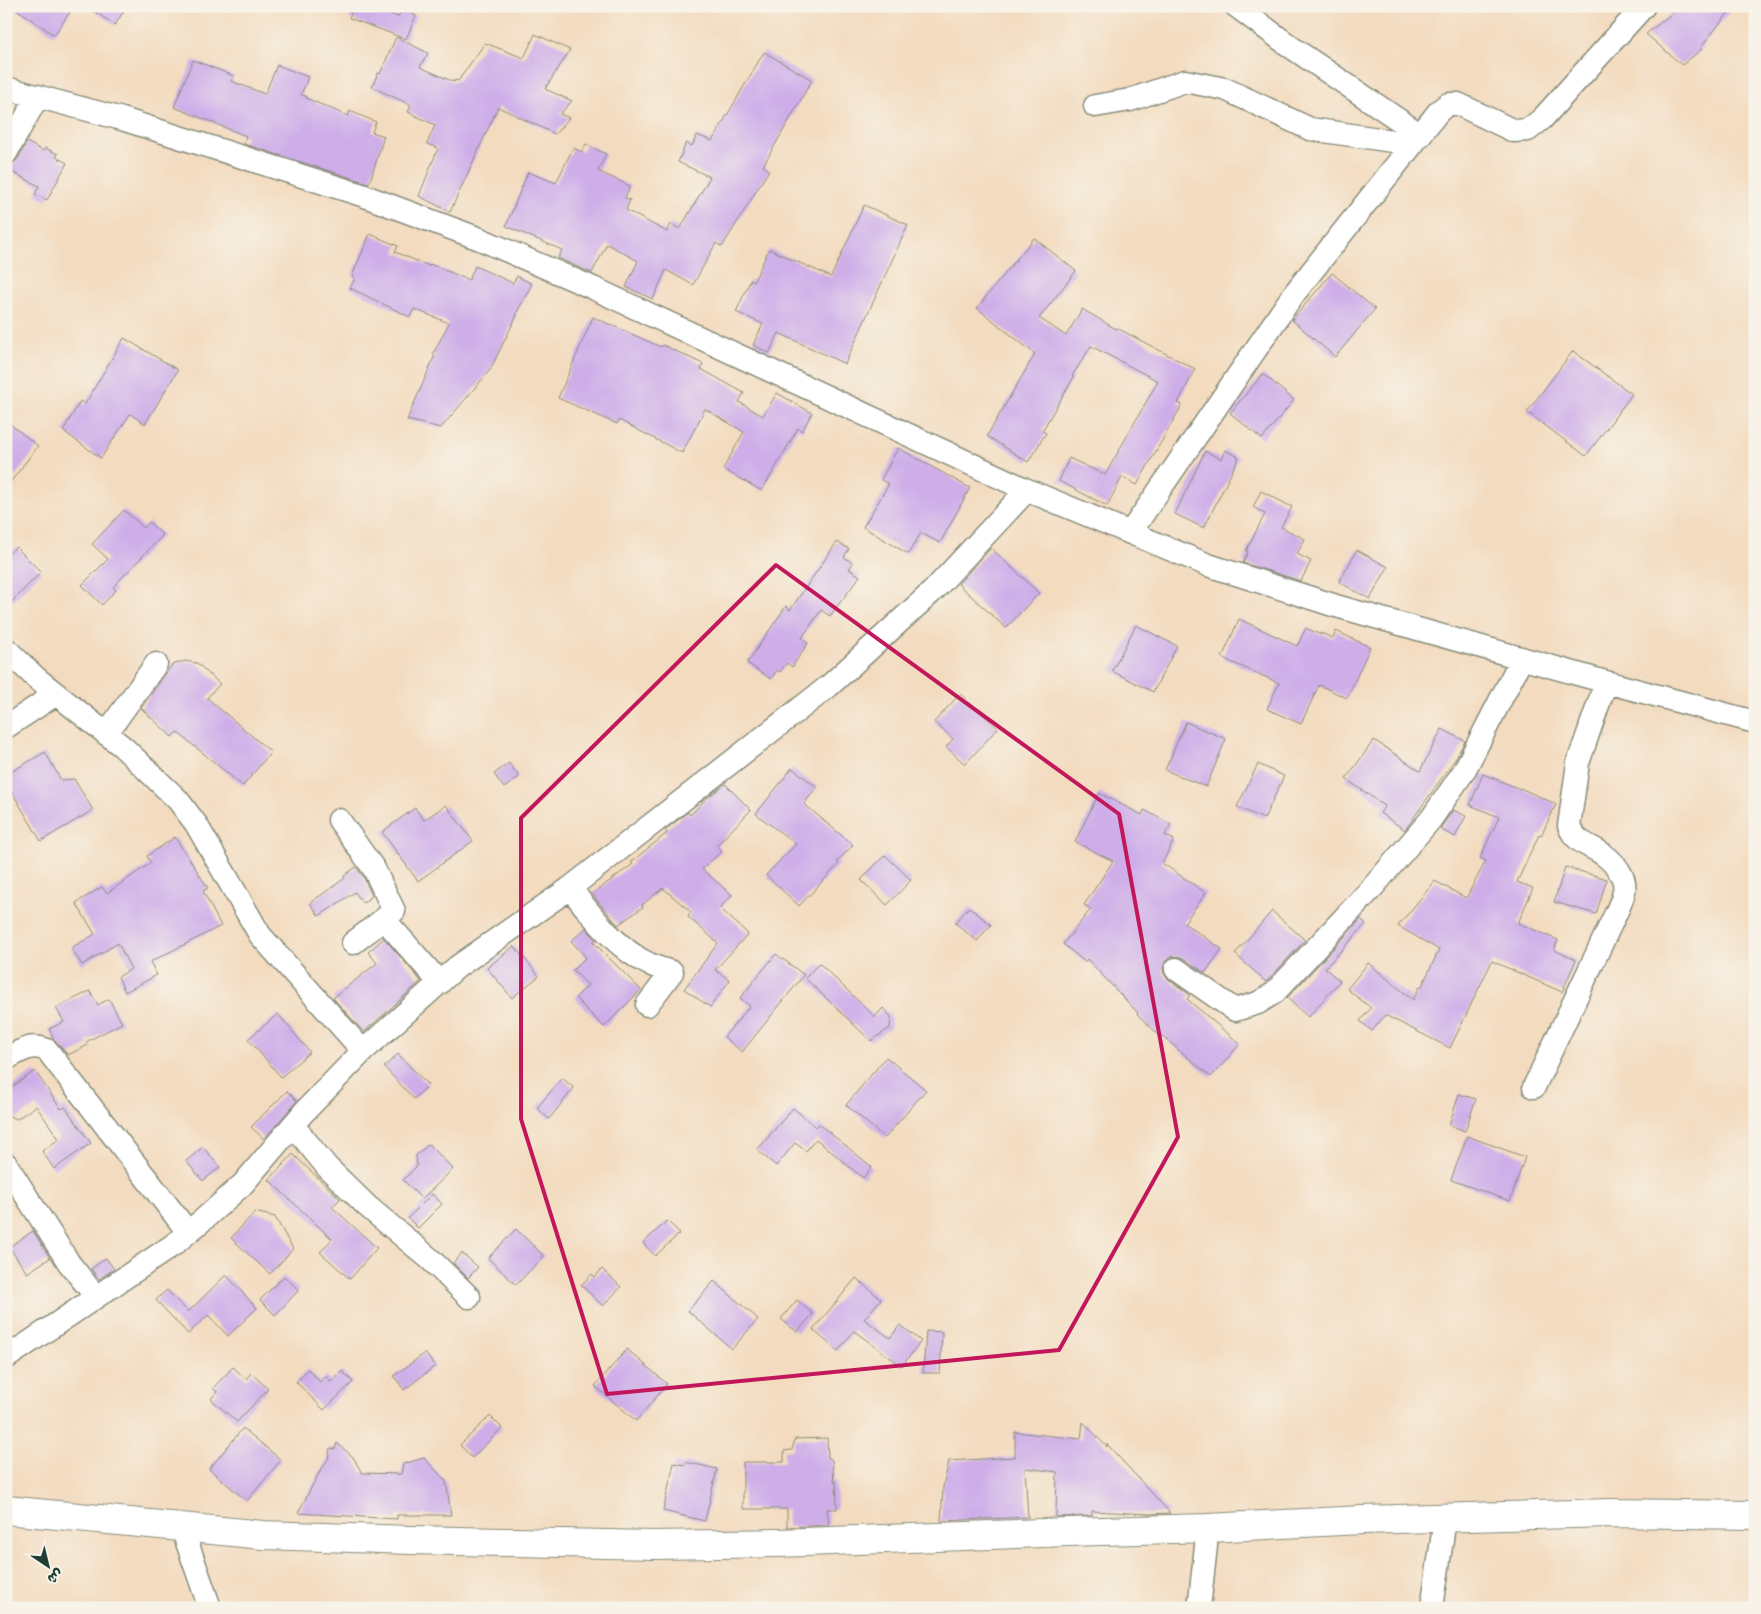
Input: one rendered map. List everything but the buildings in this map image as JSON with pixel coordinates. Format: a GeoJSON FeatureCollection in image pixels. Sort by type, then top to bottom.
{"type":"FeatureCollection","features":[{"type":"Feature","properties":{"kind":"main road"},"geometry":{"type":"LineString","coordinates":[[6,1510],[182,1528],[263,1534],[402,1540],[654,1545],[778,1543],[1208,1528],[1362,1520],[1610,1513],[1755,1516]]}},
{"type":"Feature","properties":{"kind":"street"},"geometry":{"type":"LineString","coordinates":[[1236,6],[1417,140]]}},
{"type":"Feature","properties":{"kind":"street"},"geometry":{"type":"LineString","coordinates":[[1130,533],[1293,295],[1439,111],[1448,104],[1458,104],[1514,131],[1528,130],[1542,119],[1644,6]]}},
{"type":"Feature","properties":{"kind":"street"},"geometry":{"type":"LineString","coordinates":[[1095,106],[1130,100],[1185,81],[1225,89],[1310,129],[1417,140]]}},
{"type":"Feature","properties":{"kind":"street"},"geometry":{"type":"LineString","coordinates":[[6,88],[122,119],[362,194],[480,239],[593,288],[1027,490],[1208,565],[1336,606],[1755,722]]}},
{"type":"Feature","properties":{"kind":"street"},"geometry":{"type":"LineString","coordinates":[[6,153],[38,96]]}},
{"type":"Feature","properties":{"kind":"street"},"geometry":{"type":"LineString","coordinates":[[6,1358],[173,1245],[243,1184],[293,1125],[363,1050],[457,967],[570,888],[828,686],[934,590],[1027,490]]}},
{"type":"Feature","properties":{"kind":"street"},"geometry":{"type":"LineString","coordinates":[[6,649],[35,677],[123,747],[178,800],[196,824],[260,935],[363,1050]]}},
{"type":"Feature","properties":{"kind":"street"},"geometry":{"type":"LineString","coordinates":[[1176,969],[1234,1010],[1258,1003],[1274,993],[1372,888],[1431,818],[1464,771],[1522,658]]}},
{"type":"Feature","properties":{"kind":"street"},"geometry":{"type":"LineString","coordinates":[[106,734],[156,664]]}},
{"type":"Feature","properties":{"kind":"street"},"geometry":{"type":"LineString","coordinates":[[1534,1087],[1616,913],[1624,890],[1624,881],[1613,864],[1604,855],[1578,840],[1572,834],[1569,826],[1578,762],[1606,682]]}},
{"type":"Feature","properties":{"kind":"street"},"geometry":{"type":"LineString","coordinates":[[6,727],[56,694]]}},
{"type":"Feature","properties":{"kind":"street"},"geometry":{"type":"LineString","coordinates":[[339,820],[374,869],[394,911],[353,943],[384,919],[440,983]]}},
{"type":"Feature","properties":{"kind":"street"},"geometry":{"type":"LineString","coordinates":[[570,888],[595,920],[619,943],[648,964],[672,972],[647,1005]]}},
{"type":"Feature","properties":{"kind":"street"},"geometry":{"type":"LineString","coordinates":[[6,1059],[23,1050],[38,1046],[47,1050],[188,1232]]}},
{"type":"Feature","properties":{"kind":"street"},"geometry":{"type":"LineString","coordinates":[[293,1125],[328,1167],[367,1206],[430,1259],[469,1297]]}},
{"type":"Feature","properties":{"kind":"street"},"geometry":{"type":"LineString","coordinates":[[6,1164],[69,1263],[96,1297]]}},
{"type":"Feature","properties":{"kind":"street"},"geometry":{"type":"LineString","coordinates":[[1432,1608],[1444,1519]]}},
{"type":"Feature","properties":{"kind":"street"},"geometry":{"type":"LineString","coordinates":[[182,1528],[210,1608]]}},
{"type":"Feature","properties":{"kind":"street"},"geometry":{"type":"LineString","coordinates":[[1199,1608],[1208,1528]]}},
{"type":"Feature","properties":{"kind":"highlighted area"},"geometry":{"type":"Polygon","coordinates":[[[776,565],[1119,814],[1178,1137],[1059,1350],[607,1394],[521,1119],[521,818],[776,565]]]}}]}
